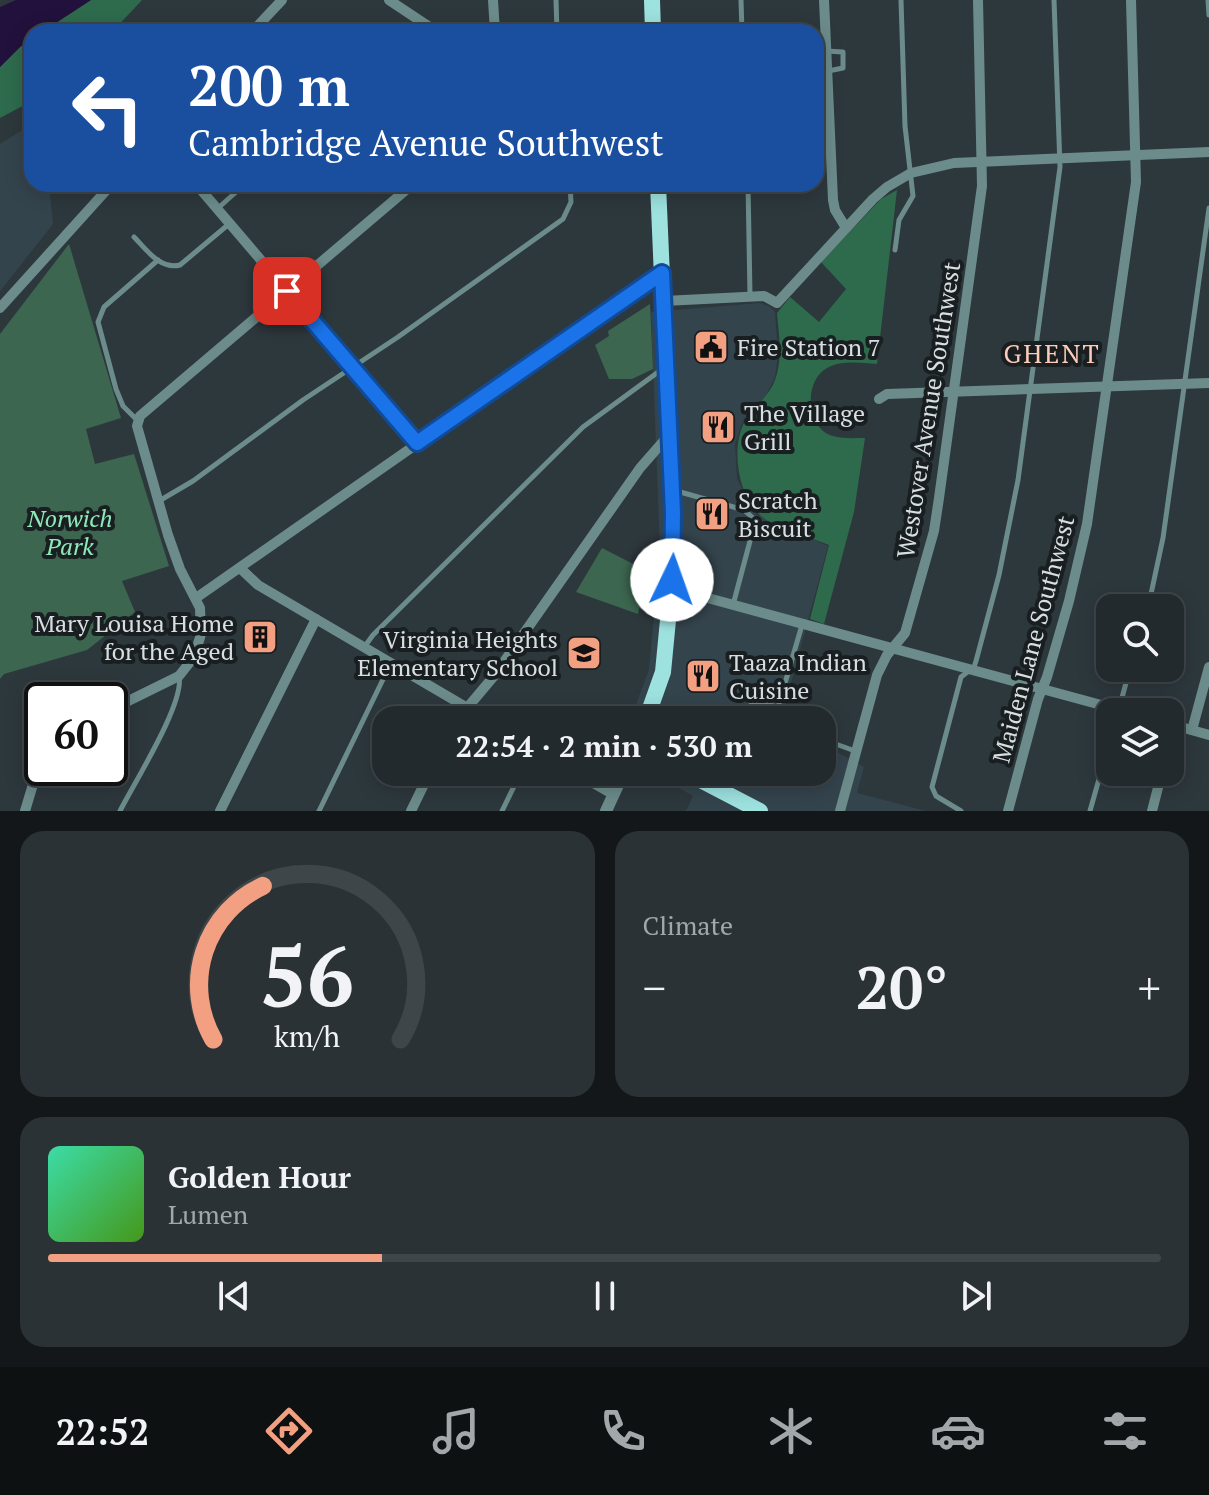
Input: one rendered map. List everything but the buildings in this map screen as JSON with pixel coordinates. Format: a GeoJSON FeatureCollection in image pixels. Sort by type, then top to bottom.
{"type":"FeatureCollection","features":[{"type":"Feature","properties":{"kind":"main road"},"geometry":{"type":"LineString","coordinates":[[652,0],[653,24]]}},
{"type":"Feature","properties":{"kind":"main road"},"geometry":{"type":"LineString","coordinates":[[651,706],[663,672],[674,558],[658,192]]}},
{"type":"Feature","properties":{"kind":"main road"},"geometry":{"type":"LineString","coordinates":[[712,786],[756,810]]}},
{"type":"Feature","properties":{"kind":"street"},"geometry":{"type":"LineString","coordinates":[[260,24],[282,0]]}},
{"type":"Feature","properties":{"kind":"street"},"geometry":{"type":"LineString","coordinates":[[389,0],[416,24]]}},
{"type":"Feature","properties":{"kind":"street"},"geometry":{"type":"LineString","coordinates":[[493,0],[494,24]]}},
{"type":"Feature","properties":{"kind":"street"},"geometry":{"type":"LineString","coordinates":[[824,0],[833,200],[846,228]]}},
{"type":"Feature","properties":{"kind":"street","name":"Westover Avenue Southwest"},"geometry":{"type":"LineString","coordinates":[[840,811],[877,675],[882,663],[905,633],[934,531],[982,186],[978,0]]}},
{"type":"Feature","properties":{"kind":"street","name":"Maiden Lane Southwest"},"geometry":{"type":"LineString","coordinates":[[1008,811],[1082,550],[1107,386],[1136,182],[1131,0]]}},
{"type":"Feature","properties":{"kind":"street"},"geometry":{"type":"LineString","coordinates":[[664,301],[764,296],[777,303],[887,187],[911,173],[933,166],[983,161],[1209,152]]}},
{"type":"Feature","properties":{"kind":"street"},"geometry":{"type":"LineString","coordinates":[[0,308],[105,192]]}},
{"type":"Feature","properties":{"kind":"street"},"geometry":{"type":"LineString","coordinates":[[203,192],[417,443]]}},
{"type":"Feature","properties":{"kind":"street"},"geometry":{"type":"LineString","coordinates":[[128,701],[179,676],[188,668],[198,648],[201,622],[196,598],[180,569],[158,501],[137,420],[404,192]]}},
{"type":"Feature","properties":{"kind":"street"},"geometry":{"type":"LineString","coordinates":[[196,598],[662,273]]}},
{"type":"Feature","properties":{"kind":"street"},"geometry":{"type":"LineString","coordinates":[[879,399],[887,394],[1209,383]]}},
{"type":"Feature","properties":{"kind":"street"},"geometry":{"type":"LineString","coordinates":[[470,706],[640,468],[670,435]]}},
{"type":"Feature","properties":{"kind":"street"},"geometry":{"type":"LineString","coordinates":[[240,568],[258,585],[465,706]]}},
{"type":"Feature","properties":{"kind":"street"},"geometry":{"type":"LineString","coordinates":[[671,588],[1096,704]]}},
{"type":"Feature","properties":{"kind":"street"},"geometry":{"type":"LineString","coordinates":[[220,811],[316,619]]}},
{"type":"Feature","properties":{"kind":"street"},"geometry":{"type":"LineString","coordinates":[[1192,730],[1209,667]]}},
{"type":"Feature","properties":{"kind":"street"},"geometry":{"type":"LineString","coordinates":[[1184,728],[1209,735]]}},
{"type":"Feature","properties":{"kind":"street"},"geometry":{"type":"LineString","coordinates":[[25,811],[32,786]]}},
{"type":"Feature","properties":{"kind":"street"},"geometry":{"type":"LineString","coordinates":[[411,811],[423,786]]}},
{"type":"Feature","properties":{"kind":"street"},"geometry":{"type":"LineString","coordinates":[[598,786],[614,795]]}},
{"type":"Feature","properties":{"kind":"street"},"geometry":{"type":"LineString","coordinates":[[606,811],[618,786]]}},
{"type":"Feature","properties":{"kind":"street"},"geometry":{"type":"LineString","coordinates":[[1152,811],[1158,786]]}},
{"type":"Feature","properties":{"kind":"lane"},"geometry":{"type":"LineString","coordinates":[[556,0],[557,24]]}},
{"type":"Feature","properties":{"kind":"lane"},"geometry":{"type":"LineString","coordinates":[[741,0],[742,24]]}},
{"type":"Feature","properties":{"kind":"lane"},"geometry":{"type":"LineString","coordinates":[[895,250],[899,220],[913,196],[905,126],[901,0]]}},
{"type":"Feature","properties":{"kind":"lane"},"geometry":{"type":"LineString","coordinates":[[961,811],[936,796],[932,787],[961,677],[976,661],[1008,537],[1047,278],[1060,158],[1054,0]]}},
{"type":"Feature","properties":{"kind":"lane"},"geometry":{"type":"LineString","coordinates":[[1208,0],[1209,15]]}},
{"type":"Feature","properties":{"kind":"lane"},"geometry":{"type":"LineString","coordinates":[[826,51],[843,52],[843,68],[827,71]]}},
{"type":"Feature","properties":{"kind":"lane"},"geometry":{"type":"LineString","coordinates":[[217,209],[236,192]]}},
{"type":"Feature","properties":{"kind":"lane"},"geometry":{"type":"LineString","coordinates":[[158,501],[193,481],[303,400],[563,219],[571,202],[570,192]]}},
{"type":"Feature","properties":{"kind":"lane"},"geometry":{"type":"LineString","coordinates":[[748,192],[750,296]]}},
{"type":"Feature","properties":{"kind":"lane"},"geometry":{"type":"LineString","coordinates":[[1151,594],[1163,538],[1209,208]]}},
{"type":"Feature","properties":{"kind":"lane"},"geometry":{"type":"LineString","coordinates":[[134,237],[167,266],[180,265],[230,224]]}},
{"type":"Feature","properties":{"kind":"lane"},"geometry":{"type":"LineString","coordinates":[[137,420],[123,406],[116,389],[98,322],[104,307],[158,260]]}},
{"type":"Feature","properties":{"kind":"lane"},"geometry":{"type":"LineString","coordinates":[[364,647],[561,447],[592,420],[667,366]]}},
{"type":"Feature","properties":{"kind":"lane"},"geometry":{"type":"LineString","coordinates":[[672,489],[744,510],[753,518],[754,526],[733,605]]}},
{"type":"Feature","properties":{"kind":"lane"},"geometry":{"type":"LineString","coordinates":[[778,706],[802,624]]}},
{"type":"Feature","properties":{"kind":"lane"},"geometry":{"type":"LineString","coordinates":[[319,811],[391,663]]}},
{"type":"Feature","properties":{"kind":"lane"},"geometry":{"type":"LineString","coordinates":[[120,811],[180,690],[179,676]]}},
{"type":"Feature","properties":{"kind":"lane"},"geometry":{"type":"LineString","coordinates":[[751,706],[752,701],[774,706]]}},
{"type":"Feature","properties":{"kind":"lane"},"geometry":{"type":"LineString","coordinates":[[836,744],[856,752]]}},
{"type":"Feature","properties":{"kind":"lane"},"geometry":{"type":"LineString","coordinates":[[502,811],[514,786]]}},
{"type":"Feature","properties":{"kind":"lane"},"geometry":{"type":"LineString","coordinates":[[727,794],[729,786]]}},
{"type":"Feature","properties":{"kind":"lane"},"geometry":{"type":"LineString","coordinates":[[1090,811],[1097,786]]}},
{"type":"Feature","properties":{"kind":"shaded area"},"geometry":{"type":"Polygon","coordinates":[[[16,0],[91,0],[54,24],[24,24],[24,44],[0,67],[0,7],[16,0]]]}},
{"type":"Feature","properties":{"kind":"shaded area"},"geometry":{"type":"Polygon","coordinates":[[[24,129],[24,192],[50,192],[53,224],[0,291],[0,144],[24,129]]]}},
{"type":"Feature","properties":{"kind":"shaded area"},"geometry":{"type":"Polygon","coordinates":[[[760,303],[775,312],[778,355],[775,377],[766,395],[743,420],[735,444],[737,479],[757,515],[828,546],[785,706],[635,706],[649,670],[660,551],[651,312],[760,303]]]}},
{"type":"Feature","properties":{"kind":"shaded area"},"geometry":{"type":"Polygon","coordinates":[[[836,752],[864,767],[857,793],[926,811],[686,811],[693,796],[675,786],[836,786],[836,752]]]}},
{"type":"Feature","properties":{"kind":"green space"},"geometry":{"type":"Polygon","coordinates":[[[91,0],[142,0],[120,24],[54,24],[91,0]]]}},
{"type":"Feature","properties":{"kind":"green space"},"geometry":{"type":"Polygon","coordinates":[[[24,44],[24,105],[0,118],[0,67],[24,44]]]}},
{"type":"Feature","properties":{"kind":"green space"},"geometry":{"type":"Polygon","coordinates":[[[897,190],[877,364],[833,365],[819,374],[811,393],[813,415],[824,432],[840,438],[865,438],[854,512],[824,624],[810,619],[829,545],[775,525],[753,508],[739,474],[739,436],[746,419],[775,380],[780,347],[777,313],[790,297],[819,322],[846,289],[821,262],[881,199],[897,190]]]}},
{"type":"Feature","properties":{"kind":"green space","name":"Norwich Park"},"geometry":{"type":"Polygon","coordinates":[[[69,244],[121,418],[86,429],[95,464],[134,454],[169,566],[122,581],[135,612],[87,650],[4,674],[0,679],[0,334],[69,244]]]}},
{"type":"Feature","properties":{"kind":"green space"},"geometry":{"type":"Polygon","coordinates":[[[650,304],[653,369],[632,379],[609,379],[595,345],[609,336],[608,331],[650,304]]]}},
{"type":"Feature","properties":{"kind":"green space"},"geometry":{"type":"Polygon","coordinates":[[[602,548],[647,571],[638,614],[576,592],[602,548]]]}},
{"type":"Feature","properties":{"kind":"place","name":"Fire Station 7"},"geometry":{"type":"Point","coordinates":[711,347]}},
{"type":"Feature","properties":{"kind":"place","name":"The Village Grill"},"geometry":{"type":"Point","coordinates":[718,427]}},
{"type":"Feature","properties":{"kind":"place","name":"Scratch Biscuit"},"geometry":{"type":"Point","coordinates":[712,514]}},
{"type":"Feature","properties":{"kind":"place","name":"Mary Louisa Home for the Aged"},"geometry":{"type":"Point","coordinates":[260,637]}},
{"type":"Feature","properties":{"kind":"place","name":"Virginia Heights Elementary School"},"geometry":{"type":"Point","coordinates":[584,653]}},
{"type":"Feature","properties":{"kind":"place","name":"Taaza Indian Cuisine"},"geometry":{"type":"Point","coordinates":[703,676]}},
{"type":"Feature","properties":{"kind":"district","name":"GHENT"},"geometry":{"type":"Point","coordinates":[1052,353]}},
{"type":"Feature","properties":{"kind":"route"},"geometry":{"type":"LineString","coordinates":[[287,291],[417,443],[662,273],[673,513],[672,580]]}}]}
